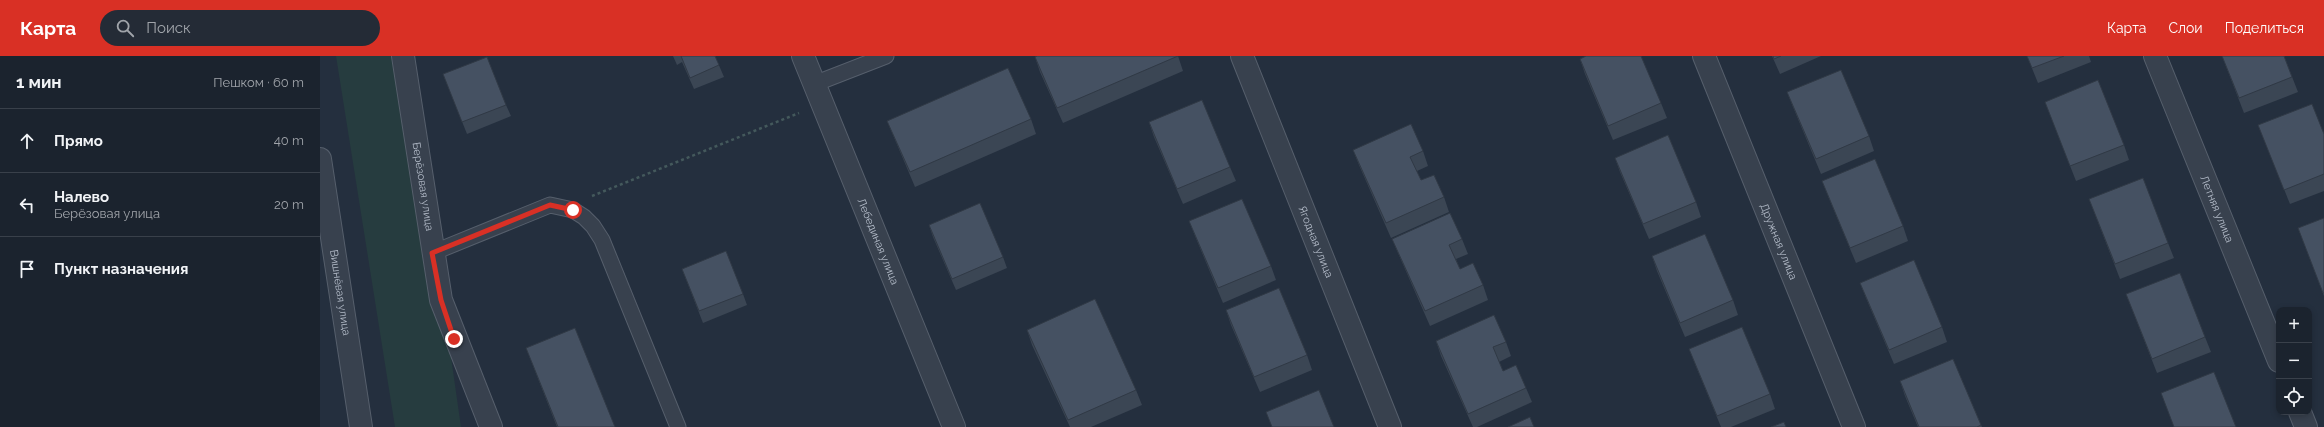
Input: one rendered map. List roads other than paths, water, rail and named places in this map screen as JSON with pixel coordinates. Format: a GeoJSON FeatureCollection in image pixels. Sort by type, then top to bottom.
{"type":"FeatureCollection","features":[{"type":"Feature","properties":{"kind":"street","name":"Берёзовая улица"},"geometry":{"type":"LineString","coordinates":[[404,56],[432,253],[445,315],[491,427]]}},
{"type":"Feature","properties":{"kind":"street","name":"Лебединая улица"},"geometry":{"type":"LineString","coordinates":[[803,56],[954,427]]}},
{"type":"Feature","properties":{"kind":"street","name":"Ягодная улица"},"geometry":{"type":"LineString","coordinates":[[1242,56],[1390,427]]}},
{"type":"Feature","properties":{"kind":"street","name":"Дружная улица"},"geometry":{"type":"LineString","coordinates":[[1704,56],[1854,427]]}},
{"type":"Feature","properties":{"kind":"street","name":"Летняя улица"},"geometry":{"type":"LineString","coordinates":[[2155,56],[2276,354]]}},
{"type":"Feature","properties":{"kind":"street","name":"Вишнёвая улица"},"geometry":{"type":"LineString","coordinates":[[320,159],[361,427]]}},
{"type":"Feature","properties":{"kind":"street"},"geometry":{"type":"LineString","coordinates":[[2301,415],[2306,427]]}},
{"type":"Feature","properties":{"kind":"lane"},"geometry":{"type":"LineString","coordinates":[[818,94],[886,56]]}},
{"type":"Feature","properties":{"kind":"lane"},"geometry":{"type":"LineString","coordinates":[[432,253],[550,205],[564,207],[584,217],[594,226],[602,240],[678,427]]}}]}
